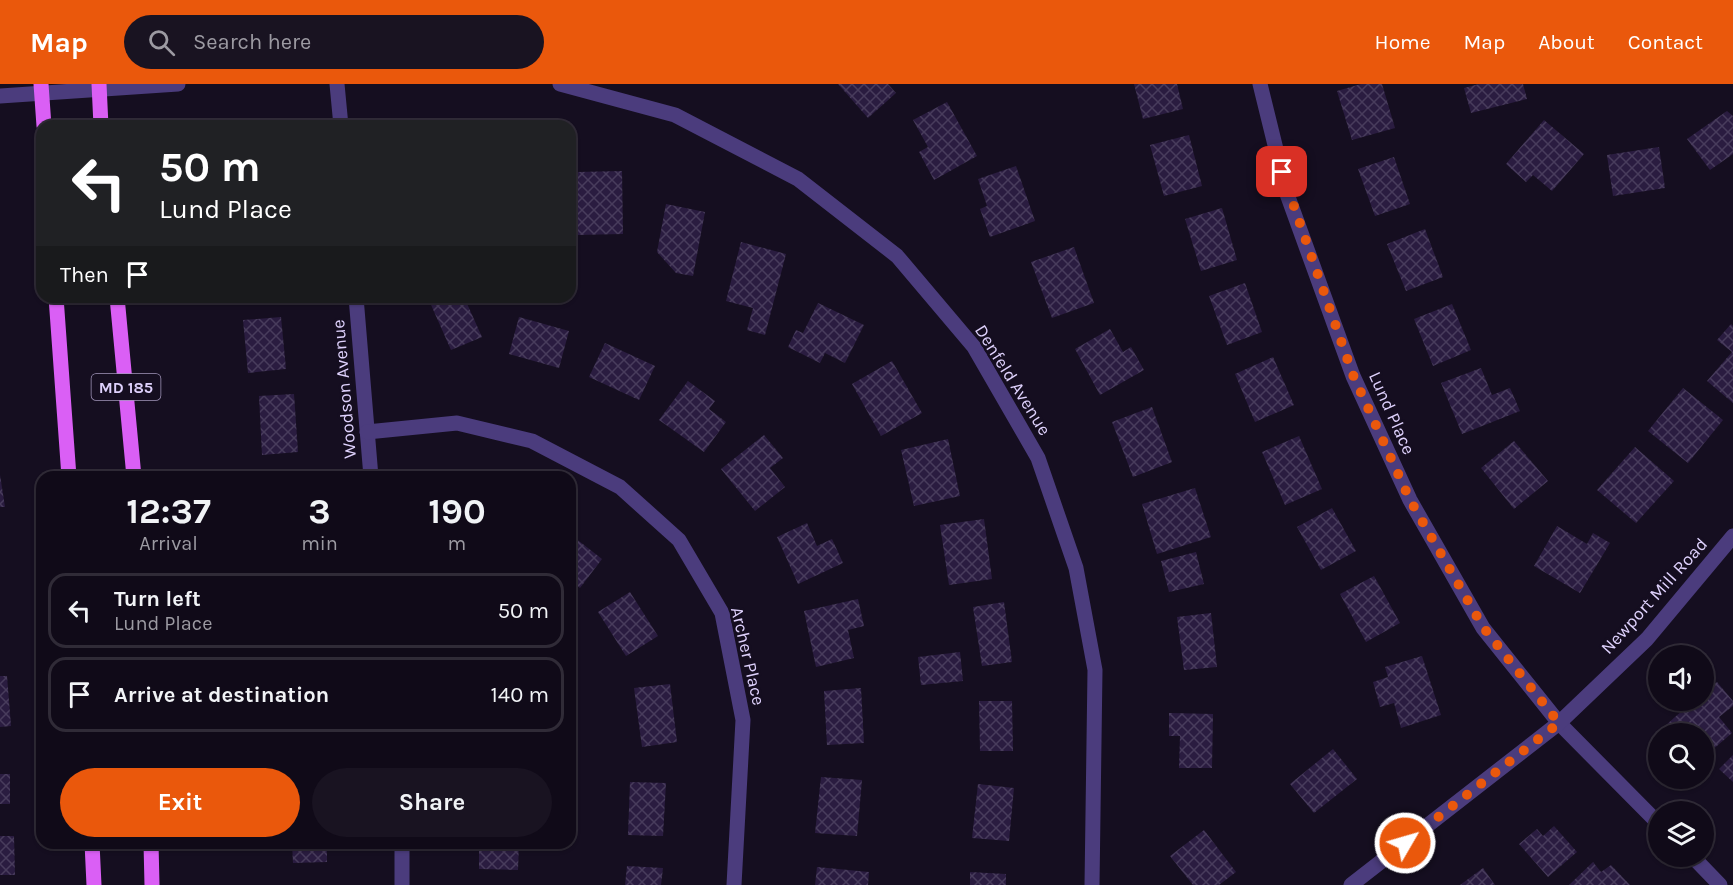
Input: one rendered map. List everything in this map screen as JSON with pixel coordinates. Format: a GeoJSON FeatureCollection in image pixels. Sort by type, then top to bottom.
{"type":"FeatureCollection","features":[{"type":"Feature","properties":{"kind":"main road"},"geometry":{"type":"LineString","coordinates":[[99,86],[101,120]]}},
{"type":"Feature","properties":{"kind":"main road"},"geometry":{"type":"LineString","coordinates":[[41,89],[44,120]]}},
{"type":"Feature","properties":{"kind":"main road"},"geometry":{"type":"LineString","coordinates":[[56,303],[69,471]]}},
{"type":"Feature","properties":{"kind":"main road","name":"MD 185"},"geometry":{"type":"LineString","coordinates":[[118,303],[133,471]]}},
{"type":"Feature","properties":{"kind":"main road"},"geometry":{"type":"LineString","coordinates":[[92,849],[94,885]]}},
{"type":"Feature","properties":{"kind":"main road"},"geometry":{"type":"LineString","coordinates":[[152,849],[152,885]]}},
{"type":"Feature","properties":{"kind":"street"},"geometry":{"type":"LineString","coordinates":[[0,96],[41,89],[178,84]]}},
{"type":"Feature","properties":{"kind":"street"},"geometry":{"type":"LineString","coordinates":[[337,84],[340,120]]}},
{"type":"Feature","properties":{"kind":"street","name":"Denfeld Avenue"},"geometry":{"type":"LineString","coordinates":[[560,84],[675,115],[798,179],[897,256],[974,347],[1038,458],[1076,568],[1095,670],[1092,885]]}},
{"type":"Feature","properties":{"kind":"street","name":"Lund Place"},"geometry":{"type":"LineString","coordinates":[[1260,84],[1287,194],[1353,375],[1410,500],[1483,627],[1559,723],[1648,813]]}},
{"type":"Feature","properties":{"kind":"street","name":"Woodson Avenue"},"geometry":{"type":"LineString","coordinates":[[356,303],[371,471]]}},
{"type":"Feature","properties":{"kind":"street","name":"Archer Place"},"geometry":{"type":"LineString","coordinates":[[367,432],[457,423],[532,441],[620,487],[679,540],[722,613],[743,720],[734,885]]}},
{"type":"Feature","properties":{"kind":"street","name":"Newport Mill Road"},"geometry":{"type":"LineString","coordinates":[[1351,885],[1559,723],[1647,639],[1733,536]]}},
{"type":"Feature","properties":{"kind":"street"},"geometry":{"type":"LineString","coordinates":[[402,849],[402,885]]}},
{"type":"Feature","properties":{"kind":"street"},"geometry":{"type":"LineString","coordinates":[[1703,867],[1720,885]]}},
{"type":"Feature","properties":{"kind":"building"},"geometry":{"type":"Polygon","coordinates":[[[838,84],[888,84],[896,93],[868,118],[838,84]]]}},
{"type":"Feature","properties":{"kind":"building"},"geometry":{"type":"Polygon","coordinates":[[[1134,84],[1177,84],[1183,109],[1143,119],[1134,84]]]}},
{"type":"Feature","properties":{"kind":"building"},"geometry":{"type":"Polygon","coordinates":[[[1361,84],[1382,84],[1395,128],[1352,140],[1337,91],[1361,84]]]}},
{"type":"Feature","properties":{"kind":"building"},"geometry":{"type":"Polygon","coordinates":[[[1479,84],[1523,84],[1527,99],[1471,113],[1464,88],[1479,84]]]}},
{"type":"Feature","properties":{"kind":"building"},"geometry":{"type":"Polygon","coordinates":[[[947,102],[977,156],[934,180],[919,152],[928,147],[913,120],[947,102]]]}},
{"type":"Feature","properties":{"kind":"building"},"geometry":{"type":"Polygon","coordinates":[[[1727,111],[1733,116],[1733,154],[1710,170],[1687,139],[1727,111]]]}},
{"type":"Feature","properties":{"kind":"building"},"geometry":{"type":"Polygon","coordinates":[[[1544,120],[1584,154],[1552,191],[1533,175],[1526,182],[1506,164],[1544,120]]]}},
{"type":"Feature","properties":{"kind":"building"},"geometry":{"type":"Polygon","coordinates":[[[1189,135],[1202,186],[1164,196],[1150,145],[1189,135]]]}},
{"type":"Feature","properties":{"kind":"building"},"geometry":{"type":"Polygon","coordinates":[[[1659,147],[1665,188],[1613,196],[1607,155],[1659,147]]]}},
{"type":"Feature","properties":{"kind":"building"},"geometry":{"type":"Polygon","coordinates":[[[1394,157],[1410,204],[1375,216],[1358,169],[1394,157]]]}},
{"type":"Feature","properties":{"kind":"building"},"geometry":{"type":"Polygon","coordinates":[[[1016,166],[1035,221],[990,237],[980,209],[987,206],[978,179],[1016,166]]]}},
{"type":"Feature","properties":{"kind":"building"},"geometry":{"type":"Polygon","coordinates":[[[622,171],[623,234],[577,235],[577,172],[622,171]]]}},
{"type":"Feature","properties":{"kind":"building"},"geometry":{"type":"Polygon","coordinates":[[[666,204],[705,212],[693,276],[676,273],[657,252],[666,204]]]}},
{"type":"Feature","properties":{"kind":"building"},"geometry":{"type":"Polygon","coordinates":[[[1222,208],[1237,260],[1201,271],[1185,219],[1222,208]]]}},
{"type":"Feature","properties":{"kind":"building"},"geometry":{"type":"Polygon","coordinates":[[[1425,229],[1443,277],[1406,291],[1387,244],[1425,229]]]}},
{"type":"Feature","properties":{"kind":"building"},"geometry":{"type":"Polygon","coordinates":[[[741,242],[786,254],[765,335],[747,330],[753,308],[726,301],[741,242]]]}},
{"type":"Feature","properties":{"kind":"building"},"geometry":{"type":"Polygon","coordinates":[[[1074,247],[1094,303],[1052,318],[1031,262],[1074,247]]]}},
{"type":"Feature","properties":{"kind":"building"},"geometry":{"type":"Polygon","coordinates":[[[1245,283],[1262,332],[1227,345],[1209,296],[1245,283]]]}},
{"type":"Feature","properties":{"kind":"building"},"geometry":{"type":"Polygon","coordinates":[[[430,303],[467,303],[482,337],[451,350],[430,303]]]}},
{"type":"Feature","properties":{"kind":"building"},"geometry":{"type":"Polygon","coordinates":[[[818,303],[864,325],[845,363],[825,353],[820,363],[788,347],[796,330],[803,333],[818,303]]]}},
{"type":"Feature","properties":{"kind":"building"},"geometry":{"type":"Polygon","coordinates":[[[1452,304],[1471,350],[1433,366],[1414,319],[1452,304]]]}},
{"type":"Feature","properties":{"kind":"building"},"geometry":{"type":"Polygon","coordinates":[[[281,317],[286,369],[248,373],[243,320],[281,317]]]}},
{"type":"Feature","properties":{"kind":"building"},"geometry":{"type":"Polygon","coordinates":[[[519,317],[569,331],[559,368],[509,354],[519,317]]]}},
{"type":"Feature","properties":{"kind":"building"},"geometry":{"type":"Polygon","coordinates":[[[1731,324],[1733,326],[1733,403],[1707,381],[1732,352],[1717,340],[1731,324]]]}},
{"type":"Feature","properties":{"kind":"building"},"geometry":{"type":"Polygon","coordinates":[[[1110,329],[1123,352],[1131,347],[1144,370],[1100,395],[1075,349],[1110,329]]]}},
{"type":"Feature","properties":{"kind":"building"},"geometry":{"type":"Polygon","coordinates":[[[605,343],[655,366],[639,400],[589,377],[605,343]]]}},
{"type":"Feature","properties":{"kind":"building"},"geometry":{"type":"Polygon","coordinates":[[[1273,357],[1294,405],[1255,422],[1235,374],[1273,357]]]}},
{"type":"Feature","properties":{"kind":"building"},"geometry":{"type":"Polygon","coordinates":[[[892,361],[922,413],[881,436],[852,384],[892,361]]]}},
{"type":"Feature","properties":{"kind":"building"},"geometry":{"type":"Polygon","coordinates":[[[1481,368],[1492,395],[1510,388],[1520,411],[1462,434],[1441,383],[1481,368]]]}},
{"type":"Feature","properties":{"kind":"building"},"geometry":{"type":"Polygon","coordinates":[[[688,381],[715,401],[709,409],[726,422],[704,452],[659,420],[688,381]]]}},
{"type":"Feature","properties":{"kind":"building"},"geometry":{"type":"Polygon","coordinates":[[[1683,388],[1723,420],[1688,463],[1648,431],[1683,388]]]}},
{"type":"Feature","properties":{"kind":"building"},"geometry":{"type":"Polygon","coordinates":[[[294,394],[298,452],[262,455],[259,396],[294,394]]]}},
{"type":"Feature","properties":{"kind":"building"},"geometry":{"type":"Polygon","coordinates":[[[1152,407],[1172,462],[1133,477],[1112,422],[1152,407]]]}},
{"type":"Feature","properties":{"kind":"building"},"geometry":{"type":"Polygon","coordinates":[[[764,435],[783,458],[770,468],[785,487],[755,511],[721,469],[764,435]]]}},
{"type":"Feature","properties":{"kind":"building"},"geometry":{"type":"Polygon","coordinates":[[[1299,436],[1322,489],[1285,505],[1262,452],[1299,436]]]}},
{"type":"Feature","properties":{"kind":"building"},"geometry":{"type":"Polygon","coordinates":[[[948,439],[960,496],[914,506],[901,450],[948,439]]]}},
{"type":"Feature","properties":{"kind":"building"},"geometry":{"type":"Polygon","coordinates":[[[1514,441],[1548,481],[1514,509],[1481,468],[1514,441]]]}},
{"type":"Feature","properties":{"kind":"building"},"geometry":{"type":"Polygon","coordinates":[[[1635,447],[1674,481],[1636,523],[1597,490],[1635,447]]]}},
{"type":"Feature","properties":{"kind":"building"},"geometry":{"type":"Polygon","coordinates":[[[0,475],[5,507],[0,507],[0,475]]]}},
{"type":"Feature","properties":{"kind":"building"},"geometry":{"type":"Polygon","coordinates":[[[1195,488],[1211,537],[1157,554],[1142,504],[1195,488]]]}},
{"type":"Feature","properties":{"kind":"building"},"geometry":{"type":"Polygon","coordinates":[[[1332,508],[1356,551],[1321,570],[1297,527],[1332,508]]]}},
{"type":"Feature","properties":{"kind":"building"},"geometry":{"type":"Polygon","coordinates":[[[984,519],[992,579],[949,585],[940,525],[984,519]]]}},
{"type":"Feature","properties":{"kind":"building"},"geometry":{"type":"Polygon","coordinates":[[[807,523],[817,546],[832,539],[843,563],[798,584],[777,537],[807,523]]]}},
{"type":"Feature","properties":{"kind":"building"},"geometry":{"type":"Polygon","coordinates":[[[1557,526],[1587,544],[1593,533],[1610,543],[1580,593],[1534,566],[1557,526]]]}},
{"type":"Feature","properties":{"kind":"building"},"geometry":{"type":"Polygon","coordinates":[[[576,539],[602,559],[580,588],[576,585],[576,539]]]}},
{"type":"Feature","properties":{"kind":"building"},"geometry":{"type":"Polygon","coordinates":[[[1196,552],[1204,584],[1169,592],[1161,561],[1196,552]]]}},
{"type":"Feature","properties":{"kind":"building"},"geometry":{"type":"Polygon","coordinates":[[[1374,576],[1400,623],[1366,642],[1340,594],[1374,576]]]}},
{"type":"Feature","properties":{"kind":"building"},"geometry":{"type":"Polygon","coordinates":[[[630,592],[658,636],[626,656],[598,612],[630,592]]]}},
{"type":"Feature","properties":{"kind":"building"},"geometry":{"type":"Polygon","coordinates":[[[858,599],[864,626],[848,630],[854,658],[816,667],[804,611],[858,599]]]}},
{"type":"Feature","properties":{"kind":"building"},"geometry":{"type":"Polygon","coordinates":[[[1004,602],[1012,662],[982,666],[973,607],[1004,602]]]}},
{"type":"Feature","properties":{"kind":"building"},"geometry":{"type":"Polygon","coordinates":[[[1211,613],[1217,667],[1184,670],[1177,617],[1211,613]]]}},
{"type":"Feature","properties":{"kind":"building"},"geometry":{"type":"Polygon","coordinates":[[[960,652],[963,681],[921,685],[918,657],[960,652]]]}},
{"type":"Feature","properties":{"kind":"building"},"geometry":{"type":"Polygon","coordinates":[[[1422,656],[1441,715],[1401,728],[1394,703],[1380,707],[1373,682],[1388,677],[1385,667],[1422,656]]]}},
{"type":"Feature","properties":{"kind":"building"},"geometry":{"type":"Polygon","coordinates":[[[0,676],[7,676],[11,726],[0,727],[0,676]]]}},
{"type":"Feature","properties":{"kind":"building"},"geometry":{"type":"Polygon","coordinates":[[[1717,682],[1733,701],[1733,706],[1719,717],[1732,733],[1714,748],[1714,723],[1668,723],[1682,711],[1714,711],[1714,684],[1717,682]]]}},
{"type":"Feature","properties":{"kind":"building"},"geometry":{"type":"Polygon","coordinates":[[[670,684],[677,742],[642,747],[634,688],[670,684]]]}},
{"type":"Feature","properties":{"kind":"building"},"geometry":{"type":"Polygon","coordinates":[[[861,688],[864,743],[827,745],[824,691],[861,688]]]}},
{"type":"Feature","properties":{"kind":"building"},"geometry":{"type":"Polygon","coordinates":[[[979,701],[1012,701],[1013,751],[980,751],[979,701]]]}},
{"type":"Feature","properties":{"kind":"building"},"geometry":{"type":"Polygon","coordinates":[[[1169,713],[1213,714],[1212,768],[1179,768],[1180,736],[1169,736],[1169,713]]]}},
{"type":"Feature","properties":{"kind":"building"},"geometry":{"type":"Polygon","coordinates":[[[1333,749],[1357,779],[1314,813],[1290,784],[1333,749]]]}},
{"type":"Feature","properties":{"kind":"building"},"geometry":{"type":"Polygon","coordinates":[[[1733,755],[1733,782],[1719,769],[1733,755]]]}},
{"type":"Feature","properties":{"kind":"building"},"geometry":{"type":"Polygon","coordinates":[[[0,774],[10,774],[10,804],[0,804],[0,774]]]}},
{"type":"Feature","properties":{"kind":"building"},"geometry":{"type":"Polygon","coordinates":[[[821,777],[862,780],[857,836],[815,833],[821,777]]]}},
{"type":"Feature","properties":{"kind":"building"},"geometry":{"type":"Polygon","coordinates":[[[630,782],[666,783],[663,836],[628,835],[630,782]]]}},
{"type":"Feature","properties":{"kind":"building"},"geometry":{"type":"Polygon","coordinates":[[[978,784],[1014,788],[1009,841],[972,838],[978,784]]]}},
{"type":"Feature","properties":{"kind":"building"},"geometry":{"type":"Polygon","coordinates":[[[1554,826],[1577,852],[1548,877],[1519,844],[1537,829],[1543,836],[1554,826]]]}},
{"type":"Feature","properties":{"kind":"building"},"geometry":{"type":"Polygon","coordinates":[[[1204,830],[1236,872],[1219,885],[1193,885],[1170,856],[1204,830]]]}},
{"type":"Feature","properties":{"kind":"building"},"geometry":{"type":"Polygon","coordinates":[[[0,836],[14,836],[15,875],[0,875],[0,836]]]}},
{"type":"Feature","properties":{"kind":"building"},"geometry":{"type":"Polygon","coordinates":[[[292,849],[327,849],[327,862],[293,863],[292,849]]]}},
{"type":"Feature","properties":{"kind":"building"},"geometry":{"type":"Polygon","coordinates":[[[479,849],[519,849],[518,870],[479,869],[479,849]]]}},
{"type":"Feature","properties":{"kind":"building"},"geometry":{"type":"Polygon","coordinates":[[[1593,862],[1601,872],[1611,865],[1630,885],[1569,885],[1593,862]]]}},
{"type":"Feature","properties":{"kind":"building"},"geometry":{"type":"Polygon","coordinates":[[[627,866],[663,868],[661,885],[625,885],[627,866]]]}},
{"type":"Feature","properties":{"kind":"building"},"geometry":{"type":"Polygon","coordinates":[[[817,867],[869,872],[868,885],[815,885],[817,867]]]}},
{"type":"Feature","properties":{"kind":"building"},"geometry":{"type":"Polygon","coordinates":[[[1483,868],[1495,885],[1460,885],[1483,868]]]}},
{"type":"Feature","properties":{"kind":"building"},"geometry":{"type":"Polygon","coordinates":[[[970,872],[1006,874],[1006,885],[970,885],[970,872]]]}},
{"type":"Feature","properties":{"kind":"route"},"geometry":{"type":"LineString","coordinates":[[1282,172],[1287,194],[1353,375],[1410,500],[1483,627],[1559,723],[1405,843]]}}]}
